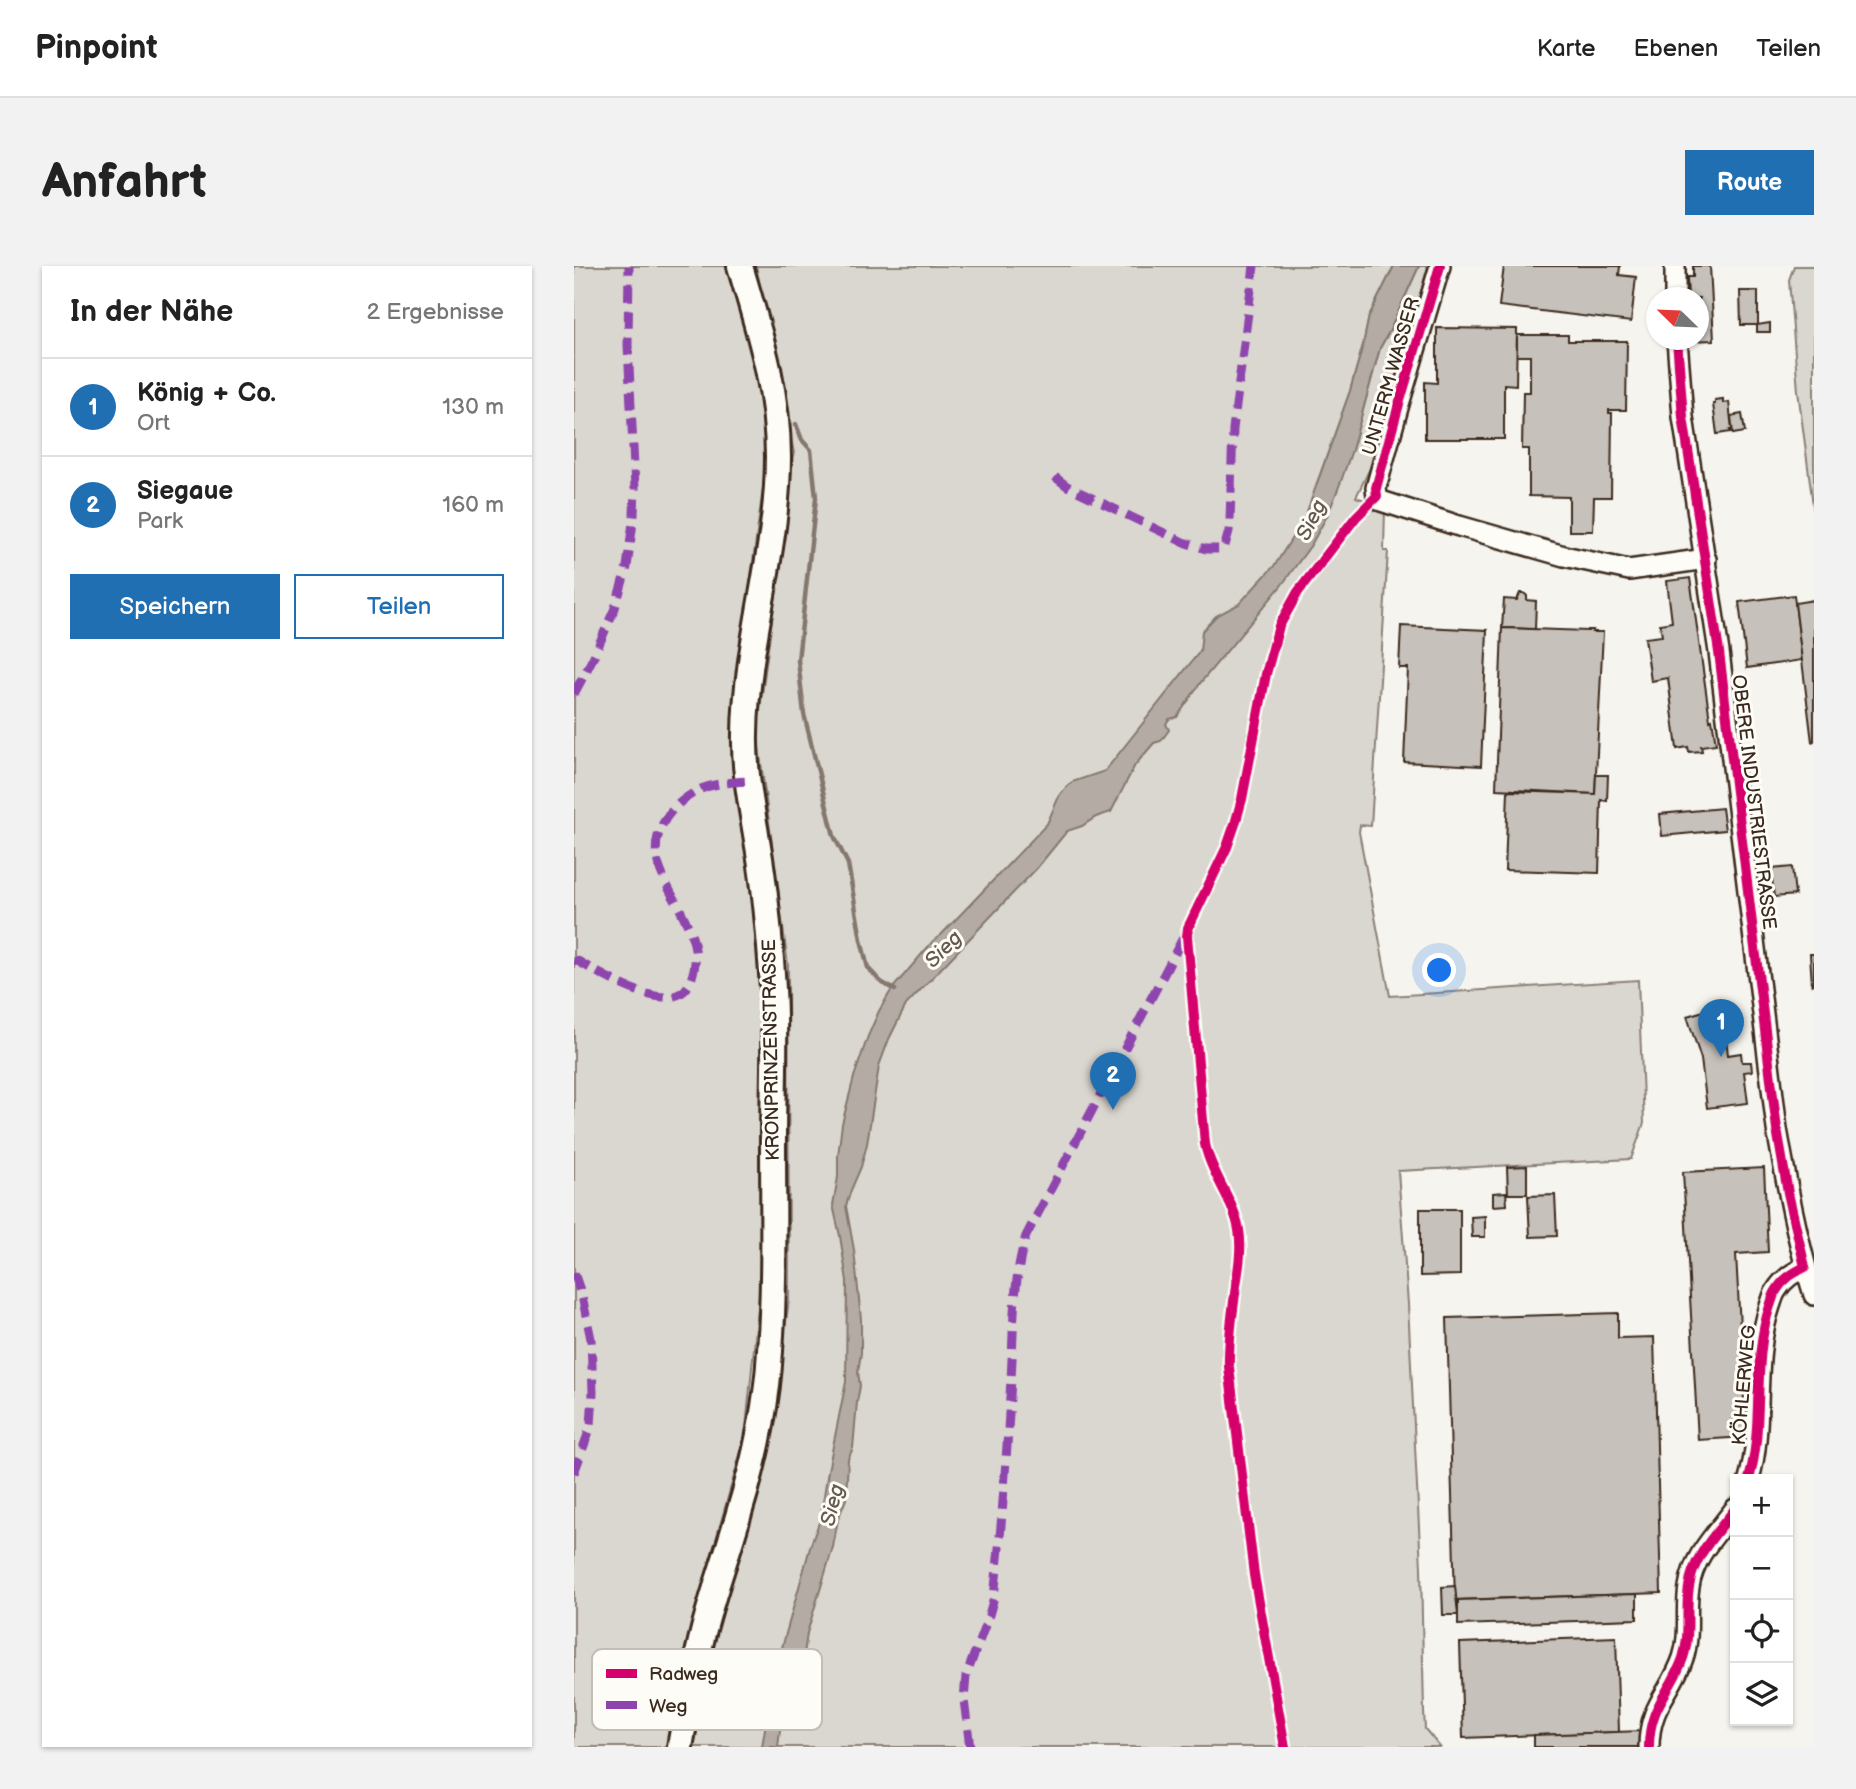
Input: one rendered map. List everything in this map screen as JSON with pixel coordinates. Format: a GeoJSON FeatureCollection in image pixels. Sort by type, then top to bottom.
{"type":"FeatureCollection","features":[{"type":"Feature","properties":{"kind":"main road","name":"KRONPRINZENSTRASSE"},"geometry":{"type":"LineString","coordinates":[[699,1649],[740,1512],[764,1406],[770,1351],[773,1256],[773,992],[745,736],[753,647],[768,563],[775,502],[777,425],[769,370],[740,266]]}},
{"type":"Feature","properties":{"kind":"street","name":"UNTERM WASSER"},"geometry":{"type":"LineString","coordinates":[[1440,266],[1399,404],[1376,488],[1377,496],[1381,500],[1472,529],[1564,556],[1629,570],[1706,559]]}},
{"type":"Feature","properties":{"kind":"street"},"geometry":{"type":"LineString","coordinates":[[1675,266],[1675,287]]}},
{"type":"Feature","properties":{"kind":"street","name":"OBERE INDUSTRIESTRASSE"},"geometry":{"type":"LineString","coordinates":[[1678,350],[1683,416],[1719,652],[1777,1129],[1788,1193],[1814,1295]]}},
{"type":"Feature","properties":{"kind":"street","name":"KÖHLERWEG"},"geometry":{"type":"LineString","coordinates":[[1750,1474],[1755,1451],[1765,1322],[1776,1291],[1790,1274],[1805,1267]]}},
{"type":"Feature","properties":{"kind":"street"},"geometry":{"type":"LineString","coordinates":[[1648,1747],[1652,1717],[1685,1654],[1692,1572],[1708,1544],[1730,1515]]}},
{"type":"Feature","properties":{"kind":"shaded area"},"geometry":{"type":"Polygon","coordinates":[[[574,266],[730,266],[754,356],[768,452],[734,701],[761,996],[761,1278],[745,1437],[685,1649],[592,1649],[592,1730],[670,1730],[667,1747],[574,1747],[574,266]]]}},
{"type":"Feature","properties":{"kind":"shaded area"},"geometry":{"type":"Polygon","coordinates":[[[756,266],[1394,266],[1369,316],[1350,391],[1317,483],[1352,450],[1380,348],[1419,266],[1428,266],[1375,458],[1356,497],[1385,507],[1384,551],[1388,551],[1371,826],[1360,825],[1359,832],[1390,996],[1638,980],[1644,1123],[1631,1159],[1398,1171],[1408,1304],[1421,1568],[1425,1729],[1440,1747],[694,1747],[697,1730],[822,1730],[822,1649],[712,1649],[770,1442],[789,1299],[788,965],[757,732],[794,453],[756,266]]]}},
{"type":"Feature","properties":{"kind":"shaded area"},"geometry":{"type":"Polygon","coordinates":[[[1794,266],[1814,266],[1814,513],[1798,391],[1789,280],[1794,266]]]}},
{"type":"Feature","properties":{"kind":"water","name":"Sieg"},"geometry":{"type":"Polygon","coordinates":[[[1394,266],[1419,266],[1380,348],[1352,450],[1328,514],[1311,545],[1281,586],[1201,682],[1177,717],[1169,719],[1166,724],[1169,730],[1135,765],[1111,812],[1067,831],[1037,868],[906,1005],[889,1039],[879,1066],[867,1144],[846,1206],[854,1250],[861,1319],[861,1353],[858,1372],[860,1386],[853,1448],[848,1459],[846,1499],[838,1519],[805,1649],[782,1649],[820,1520],[846,1382],[847,1281],[833,1205],[842,1124],[854,1077],[879,1011],[892,989],[933,941],[1047,824],[1060,794],[1072,782],[1105,771],[1200,651],[1202,631],[1216,616],[1239,604],[1275,565],[1305,517],[1350,391],[1369,316],[1394,266]]]}},
{"type":"Feature","properties":{"kind":"water"},"geometry":{"type":"Polygon","coordinates":[[[765,1730],[780,1730],[778,1747],[762,1747],[765,1730]]]}},
{"type":"Feature","properties":{"kind":"building"},"geometry":{"type":"Polygon","coordinates":[[[1504,266],[1620,266],[1619,275],[1636,277],[1631,322],[1499,306],[1504,266]]]}},
{"type":"Feature","properties":{"kind":"building"},"geometry":{"type":"Polygon","coordinates":[[[1693,266],[1710,266],[1714,340],[1709,340],[1709,287],[1687,287],[1687,277],[1693,277],[1693,266]]]}},
{"type":"Feature","properties":{"kind":"building"},"geometry":{"type":"Polygon","coordinates":[[[1740,291],[1758,291],[1758,325],[1741,325],[1740,291]]]}},
{"type":"Feature","properties":{"kind":"building"},"geometry":{"type":"Polygon","coordinates":[[[1770,323],[1770,332],[1757,332],[1757,325],[1770,323]]]}},
{"type":"Feature","properties":{"kind":"building"},"geometry":{"type":"Polygon","coordinates":[[[1437,328],[1517,329],[1516,385],[1504,384],[1504,439],[1425,439],[1425,382],[1437,383],[1437,328]]]}},
{"type":"Feature","properties":{"kind":"building"},"geometry":{"type":"Polygon","coordinates":[[[1517,335],[1568,335],[1568,341],[1627,341],[1626,410],[1609,410],[1609,413],[1612,413],[1611,497],[1594,497],[1593,531],[1569,531],[1569,497],[1529,496],[1529,449],[1522,449],[1523,392],[1530,392],[1530,356],[1517,356],[1517,335]]]}},
{"type":"Feature","properties":{"kind":"building"},"geometry":{"type":"Polygon","coordinates":[[[1723,399],[1723,403],[1729,402],[1732,430],[1717,434],[1713,404],[1715,400],[1723,399]]]}},
{"type":"Feature","properties":{"kind":"building"},"geometry":{"type":"Polygon","coordinates":[[[1742,414],[1745,432],[1733,434],[1731,416],[1742,414]]]}},
{"type":"Feature","properties":{"kind":"building"},"geometry":{"type":"Polygon","coordinates":[[[1690,578],[1710,720],[1712,719],[1716,744],[1701,746],[1702,751],[1689,752],[1688,747],[1677,749],[1668,678],[1651,681],[1645,638],[1662,636],[1660,624],[1672,622],[1667,581],[1690,578]]]}},
{"type":"Feature","properties":{"kind":"building"},"geometry":{"type":"Polygon","coordinates":[[[1520,593],[1527,596],[1527,600],[1536,601],[1535,629],[1502,628],[1504,599],[1517,600],[1520,593]]]}},
{"type":"Feature","properties":{"kind":"building"},"geometry":{"type":"Polygon","coordinates":[[[1794,595],[1802,660],[1747,668],[1739,602],[1794,595]]]}},
{"type":"Feature","properties":{"kind":"building"},"geometry":{"type":"Polygon","coordinates":[[[1814,600],[1814,741],[1812,742],[1795,603],[1814,600]]]}},
{"type":"Feature","properties":{"kind":"building"},"geometry":{"type":"Polygon","coordinates":[[[1401,626],[1487,630],[1481,766],[1404,762],[1408,668],[1399,668],[1401,626]]]}},
{"type":"Feature","properties":{"kind":"building"},"geometry":{"type":"Polygon","coordinates":[[[1502,628],[1603,632],[1595,794],[1496,789],[1502,628]]]}},
{"type":"Feature","properties":{"kind":"building"},"geometry":{"type":"Polygon","coordinates":[[[1596,775],[1608,775],[1607,801],[1601,800],[1599,873],[1505,870],[1508,791],[1595,794],[1596,775]]]}},
{"type":"Feature","properties":{"kind":"building"},"geometry":{"type":"Polygon","coordinates":[[[1722,808],[1725,830],[1662,836],[1660,814],[1722,808]]]}},
{"type":"Feature","properties":{"kind":"building"},"geometry":{"type":"Polygon","coordinates":[[[1792,867],[1795,895],[1774,897],[1771,869],[1792,867]]]}},
{"type":"Feature","properties":{"kind":"building"},"geometry":{"type":"Polygon","coordinates":[[[1810,954],[1814,954],[1812,985],[1810,954]]]}},
{"type":"Feature","properties":{"kind":"building"},"geometry":{"type":"Polygon","coordinates":[[[1727,1004],[1734,1027],[1725,1029],[1728,1055],[1741,1053],[1742,1062],[1751,1062],[1752,1071],[1744,1072],[1748,1103],[1707,1108],[1701,1059],[1687,1016],[1727,1004]]]}},
{"type":"Feature","properties":{"kind":"building"},"geometry":{"type":"Polygon","coordinates":[[[1527,1166],[1527,1194],[1508,1194],[1507,1167],[1527,1166]]]}},
{"type":"Feature","properties":{"kind":"building"},"geometry":{"type":"Polygon","coordinates":[[[1764,1168],[1768,1252],[1736,1254],[1746,1437],[1698,1440],[1683,1172],[1764,1168]]]}},
{"type":"Feature","properties":{"kind":"building"},"geometry":{"type":"Polygon","coordinates":[[[1506,1192],[1507,1205],[1493,1206],[1493,1193],[1506,1192]]]}},
{"type":"Feature","properties":{"kind":"building"},"geometry":{"type":"Polygon","coordinates":[[[1555,1195],[1557,1236],[1530,1237],[1528,1196],[1555,1195]]]}},
{"type":"Feature","properties":{"kind":"building"},"geometry":{"type":"Polygon","coordinates":[[[1420,1209],[1460,1209],[1460,1275],[1420,1276],[1420,1209]]]}},
{"type":"Feature","properties":{"kind":"building"},"geometry":{"type":"Polygon","coordinates":[[[1485,1216],[1485,1237],[1472,1237],[1471,1217],[1485,1216]]]}},
{"type":"Feature","properties":{"kind":"building"},"geometry":{"type":"Polygon","coordinates":[[[1618,1313],[1618,1338],[1654,1337],[1661,1593],[1455,1600],[1447,1318],[1618,1313]]]}},
{"type":"Feature","properties":{"kind":"building"},"geometry":{"type":"Polygon","coordinates":[[[1455,1586],[1458,1615],[1443,1615],[1442,1587],[1455,1586]]]}},
{"type":"Feature","properties":{"kind":"building"},"geometry":{"type":"Polygon","coordinates":[[[1637,1594],[1637,1619],[1458,1625],[1458,1600],[1637,1594]]]}},
{"type":"Feature","properties":{"kind":"building"},"geometry":{"type":"Polygon","coordinates":[[[1616,1637],[1619,1732],[1463,1738],[1460,1643],[1616,1637]]]}},
{"type":"Feature","properties":{"kind":"building"},"geometry":{"type":"Polygon","coordinates":[[[1642,1731],[1643,1747],[1534,1747],[1534,1735],[1642,1731]]]}},
{"type":"Feature","properties":{"kind":"waterway"},"geometry":{"type":"LineString","coordinates":[[796,424],[802,440],[811,450],[816,498],[798,660],[804,714],[834,836],[848,864],[868,968],[881,982],[895,990]]}},
{"type":"Feature","properties":{"kind":"marked path"},"geometry":{"type":"LineString","coordinates":[[574,694],[615,608],[627,567],[634,515],[628,345],[629,266]]}},
{"type":"Feature","properties":{"kind":"marked path"},"geometry":{"type":"LineString","coordinates":[[1055,477],[1067,486],[1183,542],[1206,549],[1224,549],[1230,520],[1233,429],[1254,266]]}},
{"type":"Feature","properties":{"kind":"marked path"},"geometry":{"type":"LineString","coordinates":[[574,959],[618,983],[654,996],[670,997],[683,992],[691,980],[695,949],[687,923],[659,866],[656,854],[660,831],[672,811],[690,795],[712,785],[748,781]]}},
{"type":"Feature","properties":{"kind":"marked path"},"geometry":{"type":"LineString","coordinates":[[970,1747],[964,1700],[966,1676],[994,1597],[1006,1461],[1016,1289],[1021,1253],[1026,1236],[1185,934]]}},
{"type":"Feature","properties":{"kind":"marked path"},"geometry":{"type":"LineString","coordinates":[[574,1273],[591,1339],[593,1392],[591,1426],[574,1473]]}},
{"type":"Feature","properties":{"kind":"cycle path"},"geometry":{"type":"LineString","coordinates":[[1285,1747],[1254,1575],[1229,1367],[1240,1237],[1232,1208],[1212,1166],[1205,1144],[1187,936],[1188,928],[1227,847],[1235,824],[1266,674],[1279,626],[1298,592],[1356,517],[1377,496],[1376,488],[1399,404],[1440,266]]}},
{"type":"Feature","properties":{"kind":"cycle path"},"geometry":{"type":"LineString","coordinates":[[1678,350],[1683,417],[1719,652],[1777,1129],[1805,1267],[1779,1287],[1773,1296],[1764,1327],[1754,1458],[1750,1474]]}},
{"type":"Feature","properties":{"kind":"cycle path"},"geometry":{"type":"LineString","coordinates":[[1649,1747],[1653,1720],[1683,1658],[1691,1576],[1707,1545],[1730,1515]]}},
{"type":"Feature","properties":{"kind":"place","name":"König + Co."},"geometry":{"type":"Point","coordinates":[1721,1057]}},
{"type":"Feature","properties":{"kind":"place","name":"Siegaue"},"geometry":{"type":"Point","coordinates":[1113,1110]}}]}
